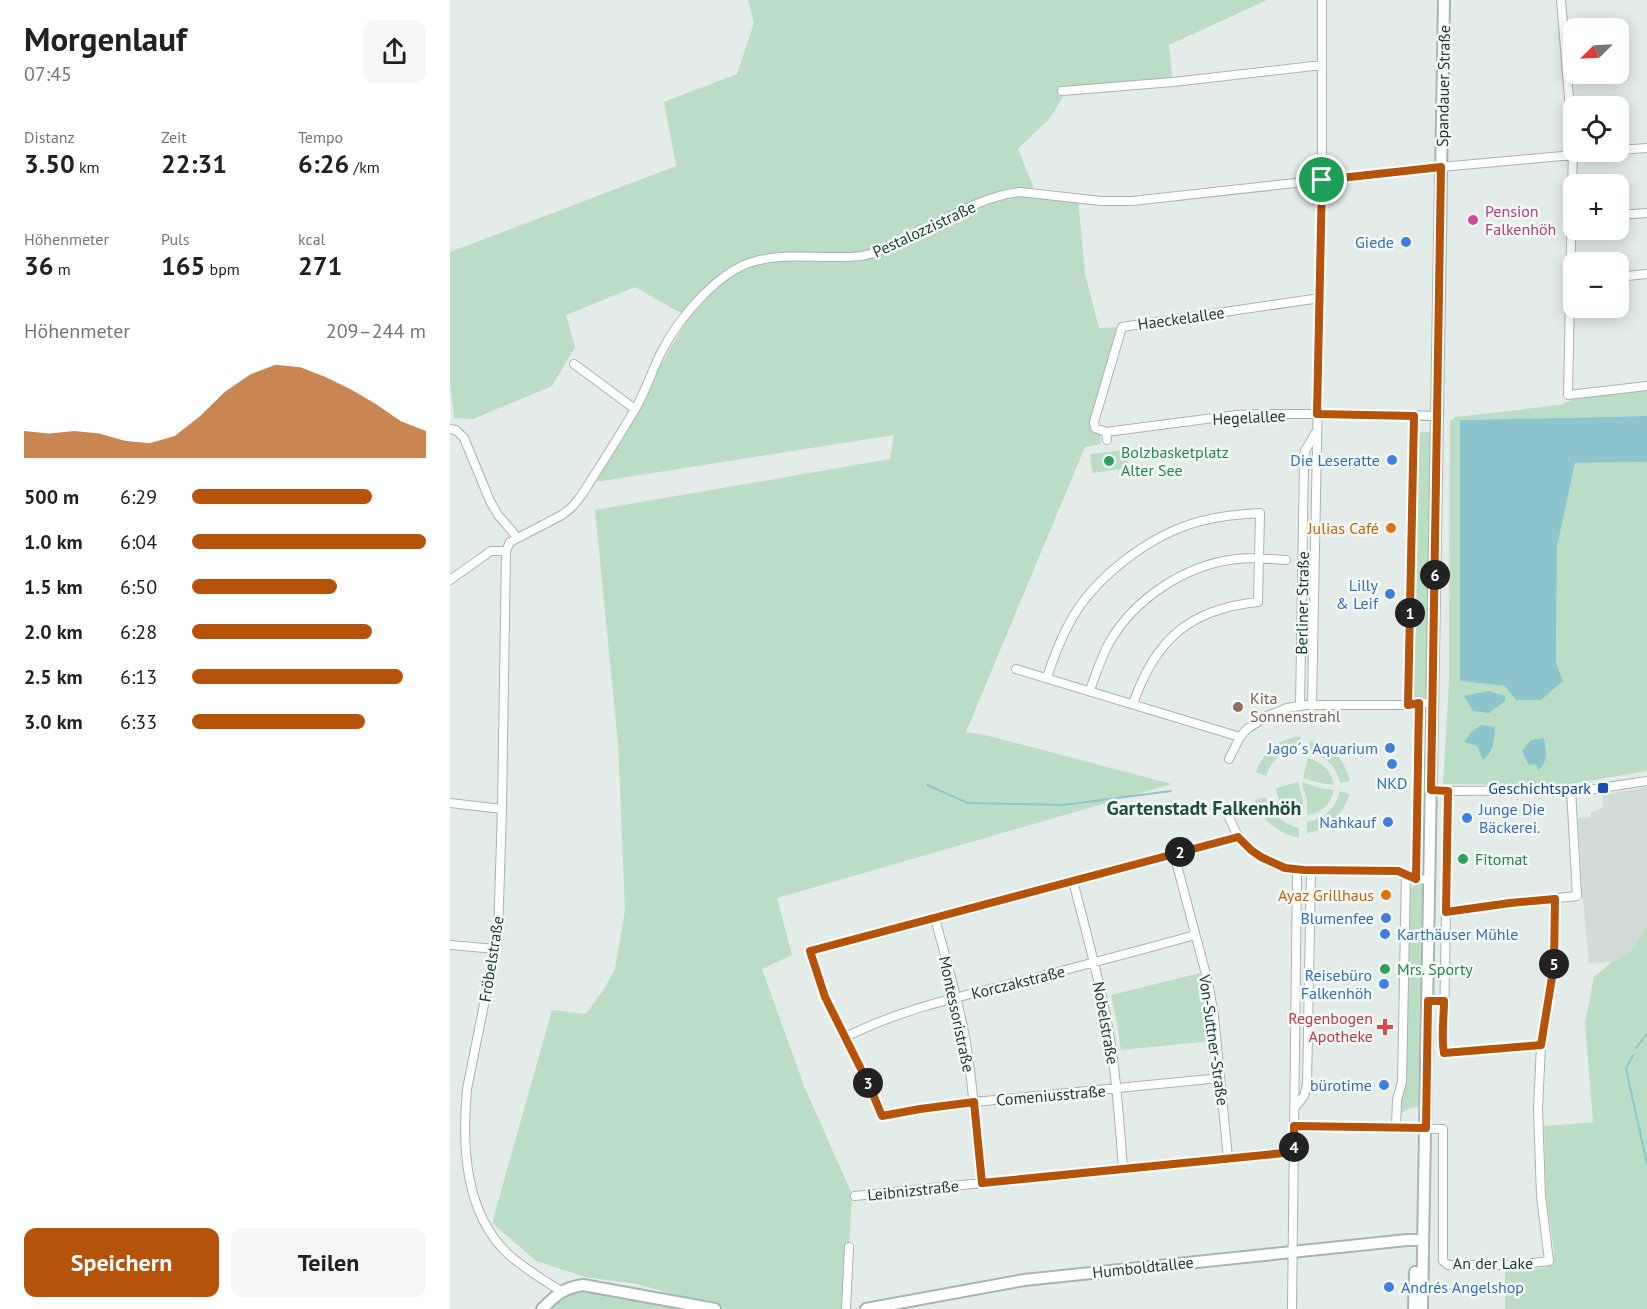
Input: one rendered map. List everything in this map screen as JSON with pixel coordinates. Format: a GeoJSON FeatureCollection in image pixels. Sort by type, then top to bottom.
{"type":"FeatureCollection","features":[{"type":"Feature","properties":{"kind":"main road","name":"Spandauer Straße"},"geometry":{"type":"LineString","coordinates":[[1422,1309],[1417,1209],[1425,1183],[1444,0]]}},
{"type":"Feature","properties":{"kind":"main road","name":"Spandauer Straße"},"geometry":{"type":"LineString","coordinates":[[1414,1309],[1419,1240]]}},
{"type":"Feature","properties":{"kind":"main road","name":"Humboldtallee"},"geometry":{"type":"LineString","coordinates":[[866,1309],[1024,1280],[1419,1240]]}},
{"type":"Feature","properties":{"kind":"main road"},"geometry":{"type":"LineString","coordinates":[[542,1309],[561,1291],[583,1285],[715,1309]]}},
{"type":"Feature","properties":{"kind":"street","name":"Berliner Straße"},"geometry":{"type":"LineString","coordinates":[[1312,706],[1322,180],[1322,0]]}},
{"type":"Feature","properties":{"kind":"street"},"geometry":{"type":"LineString","coordinates":[[1561,0],[1568,96]]}},
{"type":"Feature","properties":{"kind":"street"},"geometry":{"type":"LineString","coordinates":[[1062,91],[1322,65]]}},
{"type":"Feature","properties":{"kind":"street"},"geometry":{"type":"LineString","coordinates":[[1629,149],[1647,148]]}},
{"type":"Feature","properties":{"kind":"street","name":"Pestalozzistraße"},"geometry":{"type":"LineString","coordinates":[[506,551],[510,542],[517,537],[562,515],[572,507],[635,409],[663,348],[674,331],[695,305],[726,274],[753,261],[782,257],[854,258],[868,255],[980,203],[1007,193],[1025,192],[1101,201],[1132,201],[1563,155]]}},
{"type":"Feature","properties":{"kind":"street"},"geometry":{"type":"LineString","coordinates":[[1629,214],[1647,213]]}},
{"type":"Feature","properties":{"kind":"street"},"geometry":{"type":"LineString","coordinates":[[1629,276],[1647,274]]}},
{"type":"Feature","properties":{"kind":"street","name":"Haeckelallee"},"geometry":{"type":"LineString","coordinates":[[1106,436],[1095,428],[1094,422],[1122,327],[1320,298]]}},
{"type":"Feature","properties":{"kind":"street"},"geometry":{"type":"LineString","coordinates":[[1570,318],[1568,395],[1647,386]]}},
{"type":"Feature","properties":{"kind":"street"},"geometry":{"type":"LineString","coordinates":[[574,364],[635,409]]}},
{"type":"Feature","properties":{"kind":"street","name":"Hegelallee"},"geometry":{"type":"LineString","coordinates":[[1106,436],[1237,415],[1438,416]]}},
{"type":"Feature","properties":{"kind":"street"},"geometry":{"type":"LineString","coordinates":[[1408,705],[1414,416]]}},
{"type":"Feature","properties":{"kind":"street"},"geometry":{"type":"LineString","coordinates":[[450,429],[456,430],[464,438],[490,501],[498,515],[517,537]]}},
{"type":"Feature","properties":{"kind":"street","name":"Berliner Straße"},"geometry":{"type":"LineString","coordinates":[[1300,706],[1304,462],[1305,451],[1317,431]]}},
{"type":"Feature","properties":{"kind":"street"},"geometry":{"type":"LineString","coordinates":[[1047,677],[1070,621],[1105,577],[1131,556],[1149,544],[1200,521],[1260,513],[1258,602],[1218,609],[1181,628],[1161,648],[1149,665],[1140,682],[1133,704]]}},
{"type":"Feature","properties":{"kind":"street"},"geometry":{"type":"LineString","coordinates":[[450,580],[491,551],[506,551]]}},
{"type":"Feature","properties":{"kind":"street","name":"Fröbelstraße"},"geometry":{"type":"LineString","coordinates":[[506,551],[498,930],[467,1089],[465,1109],[467,1171],[477,1205],[491,1233],[508,1253],[561,1291]]}},
{"type":"Feature","properties":{"kind":"street"},"geometry":{"type":"LineString","coordinates":[[1090,690],[1110,643],[1120,627],[1146,600],[1175,580],[1200,568],[1235,559],[1286,560]]}},
{"type":"Feature","properties":{"kind":"street"},"geometry":{"type":"LineString","coordinates":[[1016,669],[1239,736]]}},
{"type":"Feature","properties":{"kind":"street"},"geometry":{"type":"LineString","coordinates":[[1229,759],[1239,736],[1267,716],[1287,708],[1408,705],[1433,702]]}},
{"type":"Feature","properties":{"kind":"street"},"geometry":{"type":"LineString","coordinates":[[1416,879],[1419,703]]}},
{"type":"Feature","properties":{"kind":"street"},"geometry":{"type":"LineString","coordinates":[[1431,790],[1571,790],[1647,781]]}},
{"type":"Feature","properties":{"kind":"street"},"geometry":{"type":"LineString","coordinates":[[1446,912],[1577,896],[1571,790]]}},
{"type":"Feature","properties":{"kind":"street"},"geometry":{"type":"LineString","coordinates":[[1448,791],[1442,1044],[1444,1053],[1541,1045]]}},
{"type":"Feature","properties":{"kind":"street"},"geometry":{"type":"LineString","coordinates":[[450,803],[502,809]]}},
{"type":"Feature","properties":{"kind":"street"},"geometry":{"type":"LineString","coordinates":[[1228,815],[1238,837],[1251,850],[1269,862],[1285,868],[1398,871],[1416,879],[1430,880]]}},
{"type":"Feature","properties":{"kind":"street"},"geometry":{"type":"LineString","coordinates":[[844,1038],[825,997],[810,951],[1238,837]]}},
{"type":"Feature","properties":{"kind":"street","name":"Von-Suttner-Straße"},"geometry":{"type":"LineString","coordinates":[[1174,854],[1214,1016],[1228,1158]]}},
{"type":"Feature","properties":{"kind":"street"},"geometry":{"type":"LineString","coordinates":[[1292,1309],[1297,870]]}},
{"type":"Feature","properties":{"kind":"street"},"geometry":{"type":"LineString","coordinates":[[1295,1107],[1304,1096],[1307,1085],[1311,870]]}},
{"type":"Feature","properties":{"kind":"street"},"geometry":{"type":"LineString","coordinates":[[1396,1127],[1397,1100],[1402,1082],[1407,874]]}},
{"type":"Feature","properties":{"kind":"street","name":"Nobelstraße"},"geometry":{"type":"LineString","coordinates":[[1073,881],[1107,1023],[1123,1168]]}},
{"type":"Feature","properties":{"kind":"street","name":"An der Lake"},"geometry":{"type":"LineString","coordinates":[[1426,1128],[1443,1129],[1443,1261],[1448,1265],[1516,1265],[1549,1261],[1541,1196],[1539,1132],[1541,1045],[1554,965],[1555,899]]}},
{"type":"Feature","properties":{"kind":"street","name":"Montessoristraße"},"geometry":{"type":"LineString","coordinates":[[935,918],[957,998],[967,1047],[982,1183]]}},
{"type":"Feature","properties":{"kind":"street","name":"Korczakstraße"},"geometry":{"type":"LineString","coordinates":[[844,1038],[881,1020],[1195,935]]}},
{"type":"Feature","properties":{"kind":"street"},"geometry":{"type":"LineString","coordinates":[[450,945],[496,949]]}},
{"type":"Feature","properties":{"kind":"street"},"geometry":{"type":"LineString","coordinates":[[1428,1001],[1444,1001]]}},
{"type":"Feature","properties":{"kind":"street","name":"Comeniusstraße"},"geometry":{"type":"LineString","coordinates":[[844,1038],[869,1085],[882,1116],[974,1102],[1220,1078]]}},
{"type":"Feature","properties":{"kind":"street"},"geometry":{"type":"LineString","coordinates":[[1294,1126],[1426,1128]]}},
{"type":"Feature","properties":{"kind":"street","name":"Leibnizstraße"},"geometry":{"type":"LineString","coordinates":[[855,1196],[1294,1152]]}},
{"type":"Feature","properties":{"kind":"street"},"geometry":{"type":"LineString","coordinates":[[846,1309],[849,1247]]}},
{"type":"Feature","properties":{"kind":"shaded area"},"geometry":{"type":"Polygon","coordinates":[[[1647,787],[1647,925],[1633,949],[1612,962],[1589,963],[1578,818],[1591,817],[1591,812],[1603,808],[1602,795],[1647,787]]]}},
{"type":"Feature","properties":{"kind":"green space"},"geometry":{"type":"Polygon","coordinates":[[[748,0],[1267,0],[1169,45],[1173,82],[1093,89],[1064,95],[1050,118],[1018,149],[1036,193],[1078,198],[1085,274],[1099,328],[1122,327],[1091,427],[1100,436],[1101,444],[1085,447],[966,732],[1172,784],[777,898],[792,955],[762,969],[804,1086],[852,1194],[846,1309],[725,1309],[637,1284],[585,1277],[536,1261],[492,1223],[552,1010],[586,1014],[615,969],[625,910],[618,743],[595,510],[890,459],[894,435],[589,483],[690,315],[675,310],[635,287],[566,315],[575,347],[552,386],[473,419],[454,418],[450,384],[450,252],[676,166],[664,102],[737,74],[754,23],[748,0]]]}},
{"type":"Feature","properties":{"kind":"green space"},"geometry":{"type":"Polygon","coordinates":[[[1647,390],[1647,416],[1460,420],[1461,681],[1505,686],[1563,681],[1556,662],[1557,547],[1575,463],[1647,462],[1647,771],[1564,785],[1443,784],[1449,682],[1450,421],[1455,417],[1560,405],[1574,399],[1647,390]]]}},
{"type":"Feature","properties":{"kind":"green space"},"geometry":{"type":"Polygon","coordinates":[[[1418,432],[1432,432],[1428,695],[1419,699],[1411,695],[1418,432]]]}},
{"type":"Feature","properties":{"kind":"green space","name":"Bolzbasketplatz Alter See"},"geometry":{"type":"Polygon","coordinates":[[[1126,450],[1129,468],[1092,473],[1090,454],[1126,450]]]}},
{"type":"Feature","properties":{"kind":"green space"},"geometry":{"type":"Polygon","coordinates":[[[1300,736],[1300,747],[1288,750],[1279,756],[1271,765],[1266,776],[1256,772],[1267,752],[1285,740],[1300,736]]]}},
{"type":"Feature","properties":{"kind":"green space"},"geometry":{"type":"Polygon","coordinates":[[[1310,741],[1325,746],[1336,754],[1350,781],[1340,783],[1336,771],[1329,763],[1309,752],[1310,741]]]}},
{"type":"Feature","properties":{"kind":"green space"},"geometry":{"type":"Polygon","coordinates":[[[1308,758],[1326,768],[1334,785],[1303,778],[1308,758]]]}},
{"type":"Feature","properties":{"kind":"green space"},"geometry":{"type":"Polygon","coordinates":[[[1298,782],[1303,800],[1302,816],[1284,807],[1276,788],[1298,782]]]}},
{"type":"Feature","properties":{"kind":"green space"},"geometry":{"type":"Polygon","coordinates":[[[1302,782],[1334,790],[1328,804],[1321,810],[1307,815],[1307,799],[1302,782]]]}},
{"type":"Feature","properties":{"kind":"green space"},"geometry":{"type":"Polygon","coordinates":[[[1340,791],[1350,794],[1339,815],[1322,828],[1307,833],[1307,822],[1328,812],[1340,791]]]}},
{"type":"Feature","properties":{"kind":"green space"},"geometry":{"type":"Polygon","coordinates":[[[1265,797],[1278,817],[1287,824],[1299,828],[1299,838],[1284,833],[1266,820],[1255,800],[1265,797]]]}},
{"type":"Feature","properties":{"kind":"green space"},"geometry":{"type":"Polygon","coordinates":[[[1418,883],[1425,890],[1422,1107],[1410,1108],[1400,1114],[1406,1084],[1410,894],[1412,887],[1418,883]]]}},
{"type":"Feature","properties":{"kind":"green space"},"geometry":{"type":"Polygon","coordinates":[[[1647,925],[1647,1309],[1505,1309],[1505,1271],[1527,1271],[1553,1265],[1554,1251],[1546,1195],[1544,1126],[1593,1122],[1585,1023],[1594,977],[1633,949],[1647,925]]]}},
{"type":"Feature","properties":{"kind":"green space"},"geometry":{"type":"Polygon","coordinates":[[[1200,973],[1209,1012],[1211,1041],[1121,1050],[1111,995],[1200,973]]]}},
{"type":"Feature","properties":{"kind":"green space"},"geometry":{"type":"Polygon","coordinates":[[[573,1286],[715,1309],[537,1309],[573,1286]]]}},
{"type":"Feature","properties":{"kind":"water"},"geometry":{"type":"Polygon","coordinates":[[[1647,416],[1647,462],[1575,463],[1557,547],[1556,662],[1563,681],[1541,700],[1516,700],[1505,686],[1460,681],[1460,420],[1647,416]]]}},
{"type":"Feature","properties":{"kind":"water"},"geometry":{"type":"Polygon","coordinates":[[[1488,691],[1505,696],[1505,701],[1489,713],[1473,711],[1464,696],[1488,691]]]}},
{"type":"Feature","properties":{"kind":"water"},"geometry":{"type":"Polygon","coordinates":[[[1481,725],[1495,727],[1494,741],[1487,757],[1483,760],[1477,746],[1464,742],[1471,732],[1481,725]]]}},
{"type":"Feature","properties":{"kind":"water"},"geometry":{"type":"Polygon","coordinates":[[[1544,738],[1545,760],[1538,770],[1536,764],[1529,765],[1522,751],[1531,740],[1544,738]]]}},
{"type":"Feature","properties":{"kind":"waterway"},"geometry":{"type":"LineString","coordinates":[[927,785],[968,803],[1063,805],[1171,791]]}},
{"type":"Feature","properties":{"kind":"waterway"},"geometry":{"type":"LineString","coordinates":[[1636,1048],[1647,1034]]}},
{"type":"Feature","properties":{"kind":"waterway"},"geometry":{"type":"LineString","coordinates":[[1633,1055],[1626,1069],[1647,1164]]}},
{"type":"Feature","properties":{"kind":"place","name":"Pension Falkenhöh"},"geometry":{"type":"Point","coordinates":[1473,220]}},
{"type":"Feature","properties":{"kind":"place","name":"Giede"},"geometry":{"type":"Point","coordinates":[1406,242]}},
{"type":"Feature","properties":{"kind":"place","name":"Die Leseratte"},"geometry":{"type":"Point","coordinates":[1392,460]}},
{"type":"Feature","properties":{"kind":"place","name":"Bolzbasketplatz Alter See"},"geometry":{"type":"Point","coordinates":[1109,461]}},
{"type":"Feature","properties":{"kind":"place","name":"Julias Café"},"geometry":{"type":"Point","coordinates":[1391,528]}},
{"type":"Feature","properties":{"kind":"place","name":"Lilly & Leif"},"geometry":{"type":"Point","coordinates":[1390,594]}},
{"type":"Feature","properties":{"kind":"place","name":"Kita Sonnenstrahl"},"geometry":{"type":"Point","coordinates":[1238,707]}},
{"type":"Feature","properties":{"kind":"place","name":"Jago´s Aquarium"},"geometry":{"type":"Point","coordinates":[1390,748]}},
{"type":"Feature","properties":{"kind":"place","name":"NKD"},"geometry":{"type":"Point","coordinates":[1392,764]}},
{"type":"Feature","properties":{"kind":"place","name":"Geschichtspark"},"geometry":{"type":"Point","coordinates":[1603,788]}},
{"type":"Feature","properties":{"kind":"place","name":"Junge Die Bäckerei."},"geometry":{"type":"Point","coordinates":[1467,818]}},
{"type":"Feature","properties":{"kind":"place","name":"Nahkauf"},"geometry":{"type":"Point","coordinates":[1388,822]}},
{"type":"Feature","properties":{"kind":"place","name":"Fitomat"},"geometry":{"type":"Point","coordinates":[1463,859]}},
{"type":"Feature","properties":{"kind":"place","name":"Ayaz Grillhaus"},"geometry":{"type":"Point","coordinates":[1386,895]}},
{"type":"Feature","properties":{"kind":"place","name":"Blumenfee"},"geometry":{"type":"Point","coordinates":[1386,918]}},
{"type":"Feature","properties":{"kind":"place","name":"Karthäuser Mühle"},"geometry":{"type":"Point","coordinates":[1385,934]}},
{"type":"Feature","properties":{"kind":"place","name":"Mrs. Sporty"},"geometry":{"type":"Point","coordinates":[1385,969]}},
{"type":"Feature","properties":{"kind":"place","name":"Reisebüro Falkenhöh"},"geometry":{"type":"Point","coordinates":[1384,984]}},
{"type":"Feature","properties":{"kind":"place","name":"Regenbogen Apotheke"},"geometry":{"type":"Point","coordinates":[1385,1027]}},
{"type":"Feature","properties":{"kind":"place","name":"bürotime"},"geometry":{"type":"Point","coordinates":[1384,1085]}},
{"type":"Feature","properties":{"kind":"place","name":"Andrés Angelshop"},"geometry":{"type":"Point","coordinates":[1389,1287]}},
{"type":"Feature","properties":{"kind":"district","name":"Gartenstadt Falkenhöh"},"geometry":{"type":"Point","coordinates":[1204,808]}},
{"type":"Feature","properties":{"kind":"route"},"geometry":{"type":"LineString","coordinates":[[1441,167],[1431,790],[1448,791],[1446,912],[1555,899],[1554,965],[1541,1045],[1444,1053],[1442,1044],[1444,1001],[1428,1001],[1426,1128],[1294,1126],[1294,1152],[982,1183],[974,1102],[882,1116],[825,997],[810,951],[1238,837],[1261,857],[1285,868],[1398,871],[1416,879],[1419,703],[1408,705],[1414,416],[1317,414],[1322,180],[1441,167]]}}]}
